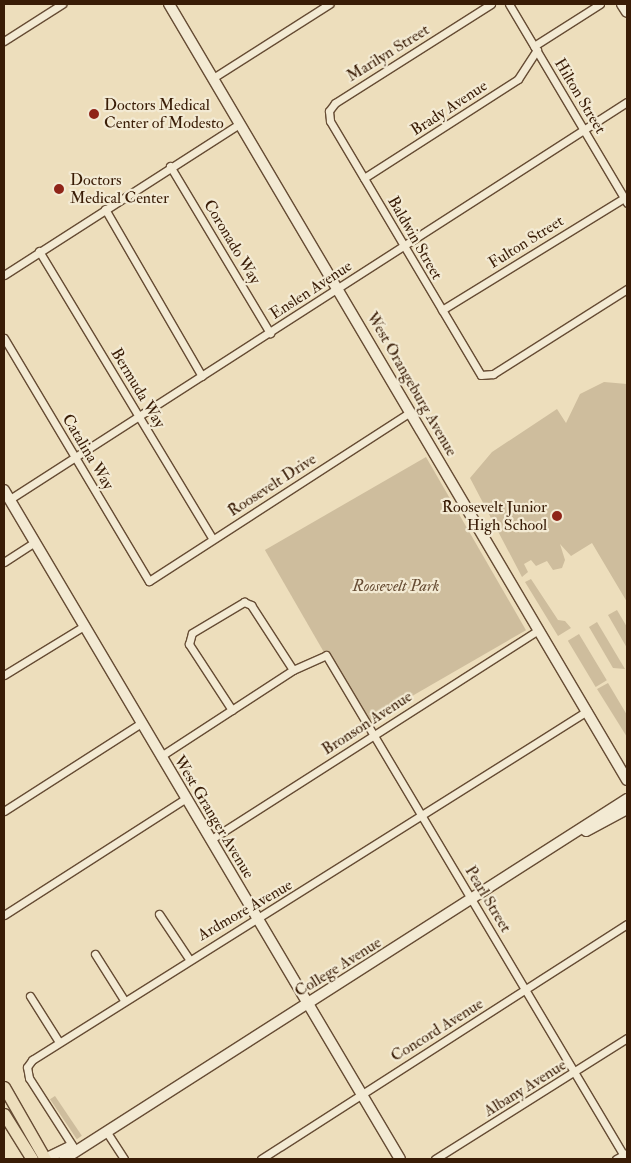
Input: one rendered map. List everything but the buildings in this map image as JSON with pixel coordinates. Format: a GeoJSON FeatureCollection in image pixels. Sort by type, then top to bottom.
{"type":"FeatureCollection","features":[{"type":"Feature","properties":{"kind":"main road"},"geometry":{"type":"LineString","coordinates":[[4,1087],[45,1159]]}},
{"type":"Feature","properties":{"kind":"main road"},"geometry":{"type":"LineString","coordinates":[[4,1114],[32,1159]]}},
{"type":"Feature","properties":{"kind":"street"},"geometry":{"type":"LineString","coordinates":[[4,41],[60,4]]}},
{"type":"Feature","properties":{"kind":"street","name":"West Orangeburg Avenue"},"geometry":{"type":"LineString","coordinates":[[169,4],[239,124],[339,288],[627,780]]}},
{"type":"Feature","properties":{"kind":"street"},"geometry":{"type":"LineString","coordinates":[[213,78],[329,4]]}},
{"type":"Feature","properties":{"kind":"street","name":"Marilyn Street"},"geometry":{"type":"LineString","coordinates":[[329,111],[491,4]]}},
{"type":"Feature","properties":{"kind":"street","name":"Hilton Street"},"geometry":{"type":"LineString","coordinates":[[509,4],[626,200]]}},
{"type":"Feature","properties":{"kind":"street","name":"Brady Avenue"},"geometry":{"type":"LineString","coordinates":[[364,178],[518,79],[535,48],[600,4]]}},
{"type":"Feature","properties":{"kind":"street"},"geometry":{"type":"LineString","coordinates":[[622,4],[627,12]]}},
{"type":"Feature","properties":{"kind":"street","name":"Enslen Avenue"},"geometry":{"type":"LineString","coordinates":[[10,499],[627,102]]}},
{"type":"Feature","properties":{"kind":"street","name":"Baldwin Street"},"geometry":{"type":"LineString","coordinates":[[329,111],[403,247],[484,376],[627,288]]}},
{"type":"Feature","properties":{"kind":"street"},"geometry":{"type":"LineString","coordinates":[[4,275],[170,166],[239,124]]}},
{"type":"Feature","properties":{"kind":"street","name":"Coronado Way"},"geometry":{"type":"LineString","coordinates":[[170,166],[270,332]]}},
{"type":"Feature","properties":{"kind":"street","name":"Fulton Street"},"geometry":{"type":"LineString","coordinates":[[442,310],[626,200]]}},
{"type":"Feature","properties":{"kind":"street"},"geometry":{"type":"LineString","coordinates":[[105,209],[202,376]]}},
{"type":"Feature","properties":{"kind":"street","name":"Bermuda Way"},"geometry":{"type":"LineString","coordinates":[[39,251],[213,539]]}},
{"type":"Feature","properties":{"kind":"street","name":"Catalina Way"},"geometry":{"type":"LineString","coordinates":[[4,338],[149,581]]}},
{"type":"Feature","properties":{"kind":"street","name":"Roosevelt Drive"},"geometry":{"type":"LineString","coordinates":[[149,581],[410,412]]}},
{"type":"Feature","properties":{"kind":"street","name":"West Granger Avenue"},"geometry":{"type":"LineString","coordinates":[[4,490],[400,1159]]}},
{"type":"Feature","properties":{"kind":"street"},"geometry":{"type":"LineString","coordinates":[[4,562],[35,542]]}},
{"type":"Feature","properties":{"kind":"street"},"geometry":{"type":"LineString","coordinates":[[161,756],[232,710],[293,670],[248,603],[240,602],[192,633],[189,644],[232,710]]}},
{"type":"Feature","properties":{"kind":"street"},"geometry":{"type":"LineString","coordinates":[[4,675],[84,626]]}},
{"type":"Feature","properties":{"kind":"street","name":"Bronson Avenue"},"geometry":{"type":"LineString","coordinates":[[210,840],[539,630]]}},
{"type":"Feature","properties":{"kind":"street","name":"Pearl Street"},"geometry":{"type":"LineString","coordinates":[[293,670],[324,654],[374,734],[575,1073],[626,1155]]}},
{"type":"Feature","properties":{"kind":"street","name":"Ardmore Avenue"},"geometry":{"type":"LineString","coordinates":[[74,1148],[27,1072],[32,1060],[189,959],[259,921],[587,711]]}},
{"type":"Feature","properties":{"kind":"street"},"geometry":{"type":"LineString","coordinates":[[4,811],[141,723]]}},
{"type":"Feature","properties":{"kind":"street"},"geometry":{"type":"LineString","coordinates":[[4,915],[186,799]]}},
{"type":"Feature","properties":{"kind":"street","name":"College Avenue"},"geometry":{"type":"LineString","coordinates":[[74,1148],[97,1130],[106,1130],[308,1004],[574,835],[627,799]]}},
{"type":"Feature","properties":{"kind":"street"},"geometry":{"type":"LineString","coordinates":[[574,835],[601,826],[627,809]]}},
{"type":"Feature","properties":{"kind":"street"},"geometry":{"type":"LineString","coordinates":[[160,914],[189,959]]}},
{"type":"Feature","properties":{"kind":"street","name":"Concord Avenue"},"geometry":{"type":"LineString","coordinates":[[261,1159],[627,924]]}},
{"type":"Feature","properties":{"kind":"street"},"geometry":{"type":"LineString","coordinates":[[95,954],[124,1000]]}},
{"type":"Feature","properties":{"kind":"street"},"geometry":{"type":"LineString","coordinates":[[30,996],[59,1042]]}},
{"type":"Feature","properties":{"kind":"street","name":"Albany Avenue"},"geometry":{"type":"LineString","coordinates":[[435,1159],[575,1073],[627,1038]]}},
{"type":"Feature","properties":{"kind":"street"},"geometry":{"type":"LineString","coordinates":[[106,1130],[124,1159]]}},
{"type":"Feature","properties":{"kind":"street"},"geometry":{"type":"LineString","coordinates":[[45,1159],[74,1148]]}},
{"type":"Feature","properties":{"kind":"street"},"geometry":{"type":"LineString","coordinates":[[64,1159],[74,1148]]}},
{"type":"Feature","properties":{"kind":"street"},"geometry":{"type":"LineString","coordinates":[[616,1159],[626,1155]]}},
{"type":"Feature","properties":{"kind":"green space","name":"Roosevelt Junior High School"},"geometry":{"type":"Polygon","coordinates":[[[604,382],[627,384],[627,602],[592,543],[571,556],[560,544],[565,560],[562,568],[553,570],[547,561],[536,566],[531,560],[524,564],[528,572],[522,577],[470,478],[492,452],[557,409],[566,423],[580,394],[604,382]]]}},
{"type":"Feature","properties":{"kind":"green space","name":"Roosevelt Park"},"geometry":{"type":"Polygon","coordinates":[[[426,457],[526,630],[365,723],[265,550],[426,457]]]}},
{"type":"Feature","properties":{"kind":"green space"},"geometry":{"type":"Polygon","coordinates":[[[531,579],[558,620],[565,621],[571,628],[558,636],[525,582],[531,579]]]}},
{"type":"Feature","properties":{"kind":"green space"},"geometry":{"type":"Polygon","coordinates":[[[617,610],[627,627],[627,648],[608,615],[617,610]]]}},
{"type":"Feature","properties":{"kind":"green space"},"geometry":{"type":"Polygon","coordinates":[[[597,622],[625,669],[613,668],[589,627],[597,622]]]}},
{"type":"Feature","properties":{"kind":"green space"},"geometry":{"type":"Polygon","coordinates":[[[579,634],[607,680],[596,687],[568,641],[579,634]]]}},
{"type":"Feature","properties":{"kind":"green space"},"geometry":{"type":"Polygon","coordinates":[[[608,683],[627,715],[627,737],[597,689],[608,683]]]}},
{"type":"Feature","properties":{"kind":"green space"},"geometry":{"type":"Polygon","coordinates":[[[55,1096],[82,1136],[77,1139],[50,1099],[55,1096]]]}},
{"type":"Feature","properties":{"kind":"place","name":"Doctors Medical Center of Modesto"},"geometry":{"type":"Point","coordinates":[94,114]}},
{"type":"Feature","properties":{"kind":"place","name":"Doctors Medical Center"},"geometry":{"type":"Point","coordinates":[59,189]}},
{"type":"Feature","properties":{"kind":"place","name":"Roosevelt Junior High School"},"geometry":{"type":"Point","coordinates":[557,516]}}]}
